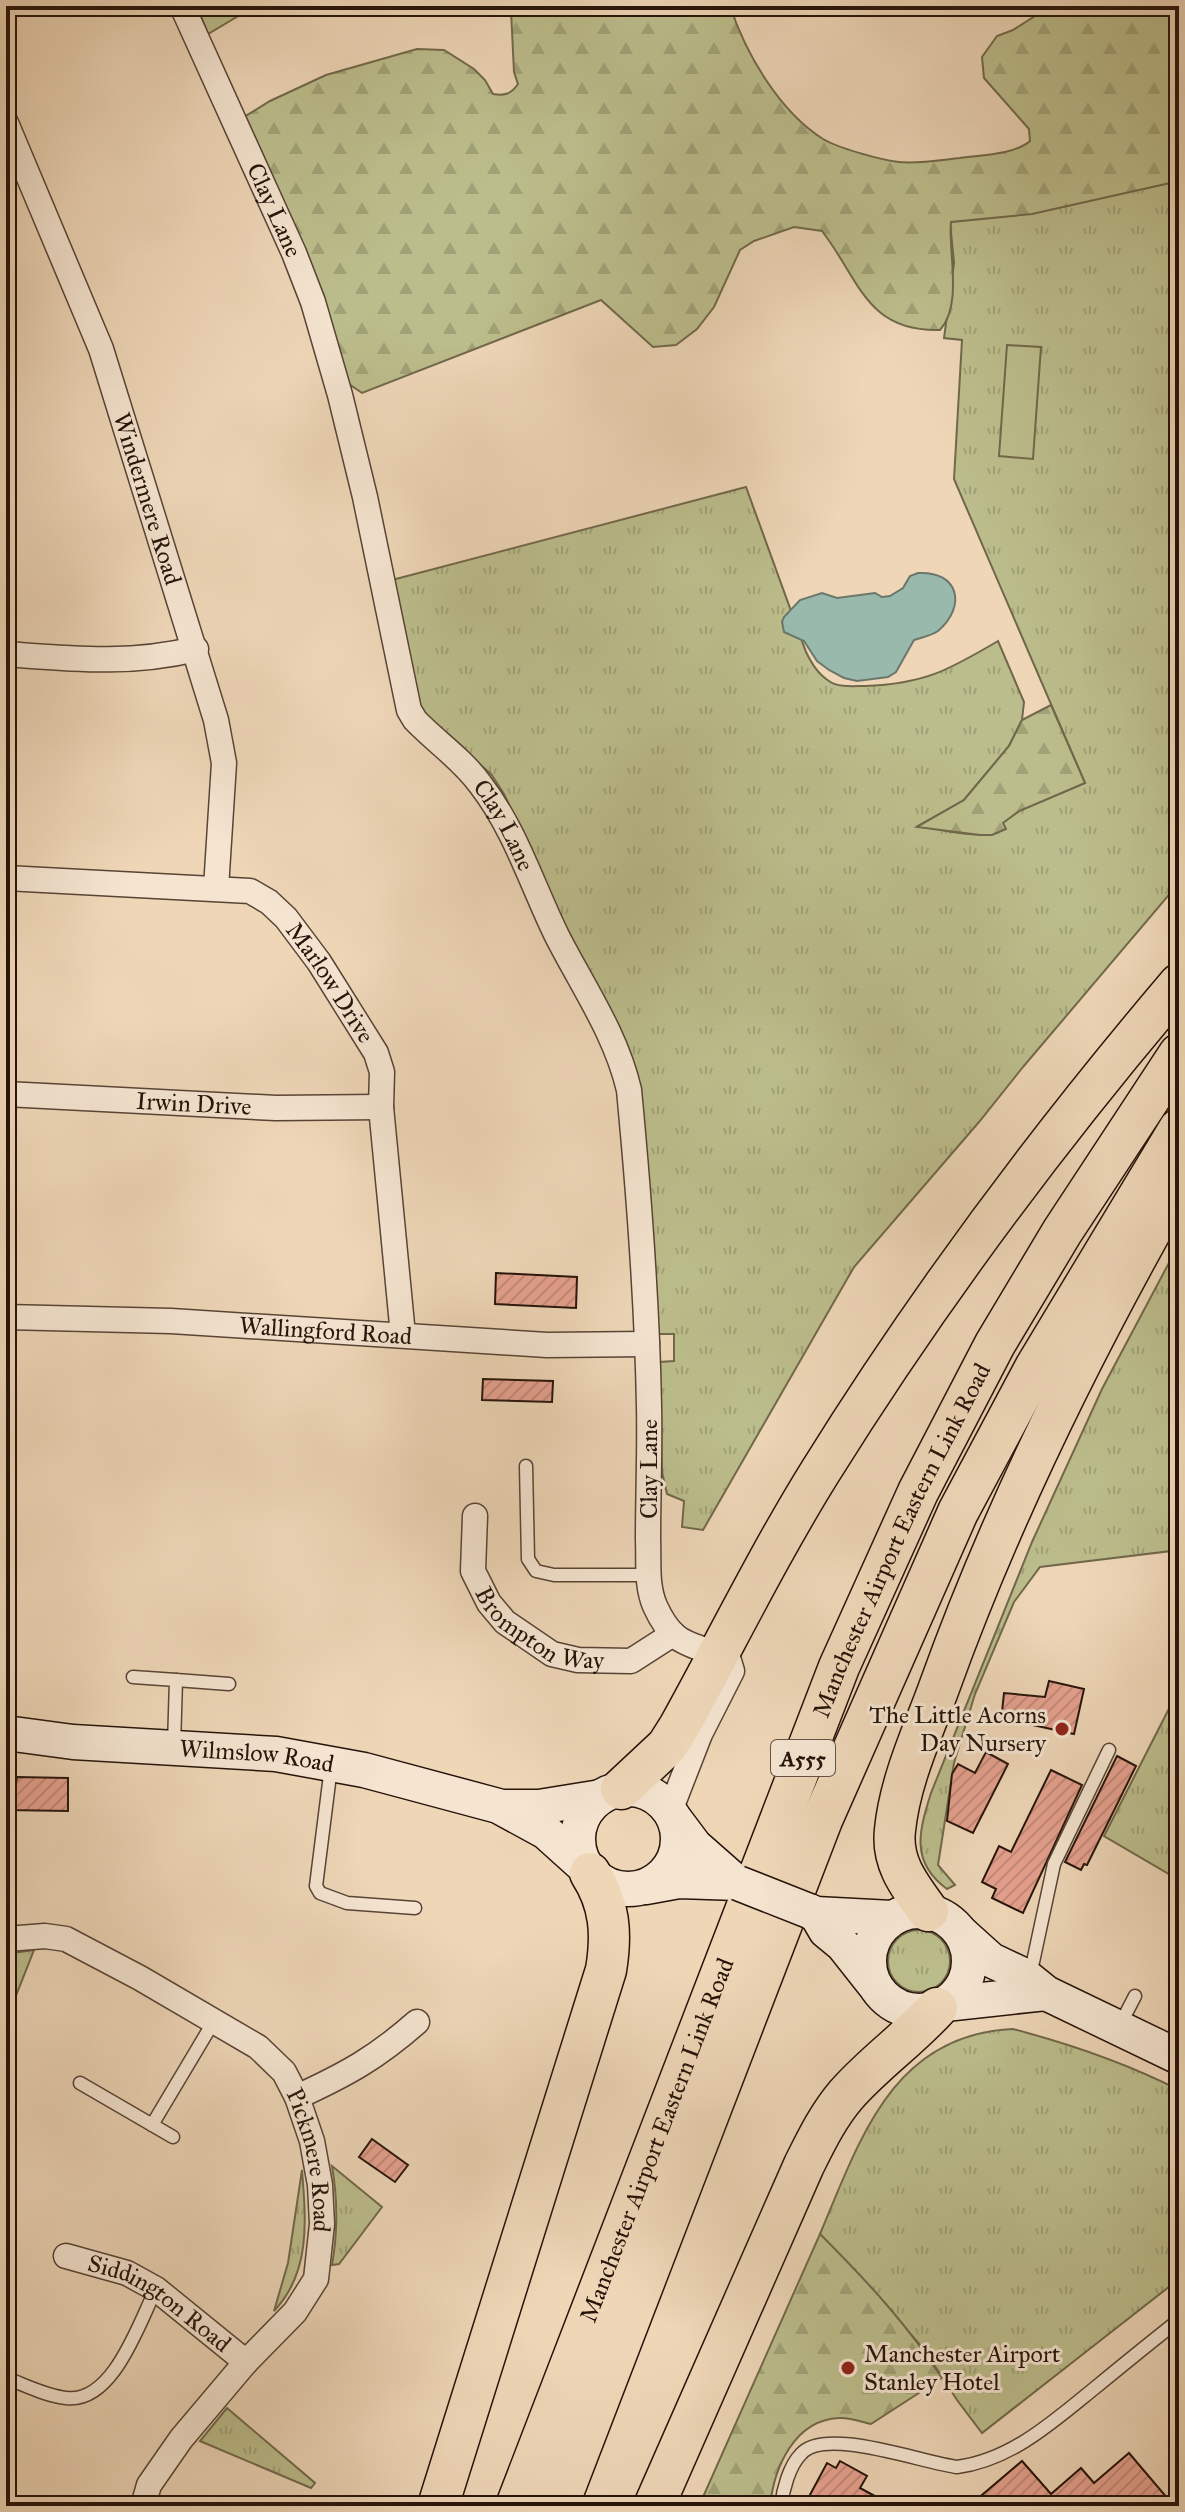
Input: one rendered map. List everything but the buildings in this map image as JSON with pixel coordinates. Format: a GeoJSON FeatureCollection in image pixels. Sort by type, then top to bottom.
{"type":"FeatureCollection","features":[{"type":"Feature","properties":{"kind":"highway"},"geometry":{"type":"LineString","coordinates":[[611,1793],[667,1746],[719,1655],[761,1572],[819,1474],[941,1288],[1071,1114],[1179,984]]}},
{"type":"Feature","properties":{"kind":"highway","name":"Manchester Airport Eastern Link Road"},"geometry":{"type":"LineString","coordinates":[[516,2506],[839,1667],[918,1492],[995,1344],[1062,1232],[1179,1054]]}},
{"type":"Feature","properties":{"kind":"highway","name":"Manchester Airport Eastern Link Road"},"geometry":{"type":"LineString","coordinates":[[558,2506],[822,1820],[958,1512],[1036,1366],[1179,1129]]}},
{"type":"Feature","properties":{"kind":"highway"},"geometry":{"type":"LineString","coordinates":[[910,1915],[907,1882],[896,1857],[894,1831],[905,1784],[960,1630],[1005,1522],[1073,1380],[1179,1181]]}},
{"type":"Feature","properties":{"kind":"highway"},"geometry":{"type":"LineString","coordinates":[[438,2506],[606,1970],[609,1917],[600,1888],[588,1870]]}},
{"type":"Feature","properties":{"kind":"highway"},"geometry":{"type":"LineString","coordinates":[[654,2506],[804,2165],[830,2115],[866,2074],[941,2006]]}},
{"type":"Feature","properties":{"kind":"main road","name":"Wilmslow Road"},"geometry":{"type":"LineString","coordinates":[[6,1733],[73,1742],[276,1754],[364,1770],[502,1807],[546,1832],[588,1870]]}},
{"type":"Feature","properties":{"kind":"main road"},"geometry":{"type":"LineString","coordinates":[[737,1883],[695,1846],[672,1815],[651,1794],[631,1789],[611,1793],[587,1811],[578,1835],[578,1847],[588,1870],[615,1888],[629,1890],[679,1881],[737,1883],[813,1913],[910,1915],[948,1920],[991,1960],[1179,2057]]}},
{"type":"Feature","properties":{"kind":"main road","name":"Wilmslow Road"},"geometry":{"type":"LineString","coordinates":[[502,1807],[539,1807],[611,1793]]}},
{"type":"Feature","properties":{"kind":"main road"},"geometry":{"type":"LineString","coordinates":[[645,1887],[667,1872],[674,1860],[679,1835],[672,1815]]}},
{"type":"Feature","properties":{"kind":"main road"},"geometry":{"type":"LineString","coordinates":[[813,1913],[891,2003],[906,2010],[922,2011],[1036,1984]]}},
{"type":"Feature","properties":{"kind":"main road"},"geometry":{"type":"LineString","coordinates":[[873,1984],[869,1971],[871,1945],[877,1933],[910,1915]]}},
{"type":"Feature","properties":{"kind":"main road"},"geometry":{"type":"LineString","coordinates":[[941,2006],[957,1994],[968,1970],[967,1948],[961,1933]]}},
{"type":"Feature","properties":{"kind":"street","name":"Clay Lane"},"geometry":{"type":"LineString","coordinates":[[182,6],[294,253],[313,302],[342,401],[365,497],[409,710],[415,720],[467,769],[490,798],[515,842],[556,933],[616,1045],[629,1090],[638,1182],[647,1344],[649,1592],[673,1634]]}},
{"type":"Feature","properties":{"kind":"street","name":"Windermere Road"},"geometry":{"type":"LineString","coordinates":[[6,123],[101,349],[216,720],[224,763],[216,888]]}},
{"type":"Feature","properties":{"kind":"street"},"geometry":{"type":"LineString","coordinates":[[6,654],[108,661],[157,658],[196,649]]}},
{"type":"Feature","properties":{"kind":"street","name":"Marlow Drive"},"geometry":{"type":"LineString","coordinates":[[6,878],[250,891],[269,902],[294,929],[319,962],[376,1053],[382,1072],[381,1107],[403,1335]]}},
{"type":"Feature","properties":{"kind":"street","name":"Irwin Drive"},"geometry":{"type":"LineString","coordinates":[[6,1094],[276,1108],[381,1107]]}},
{"type":"Feature","properties":{"kind":"street","name":"Wallingford Road"},"geometry":{"type":"LineString","coordinates":[[6,1317],[171,1321],[547,1345],[647,1344]]}},
{"type":"Feature","properties":{"kind":"street","name":"Brompton Way"},"geometry":{"type":"LineString","coordinates":[[475,1516],[473,1571],[489,1603],[505,1622],[552,1654],[578,1660],[631,1661],[673,1634]]}},
{"type":"Feature","properties":{"kind":"street"},"geometry":{"type":"LineString","coordinates":[[672,1815],[700,1734],[732,1671],[729,1661],[682,1643],[673,1634]]}},
{"type":"Feature","properties":{"kind":"street","name":"Pickmere Road"},"geometry":{"type":"LineString","coordinates":[[6,1939],[45,1936],[66,1939],[258,2047],[284,2072],[297,2097],[312,2141],[320,2185],[322,2224],[316,2279],[295,2312],[246,2362],[162,2465],[149,2485],[143,2506]]}},
{"type":"Feature","properties":{"kind":"street"},"geometry":{"type":"LineString","coordinates":[[297,2097],[371,2060],[417,2022]]}},
{"type":"Feature","properties":{"kind":"street","name":"Siddington Road"},"geometry":{"type":"LineString","coordinates":[[66,2256],[127,2273],[156,2289],[246,2362]]}},
{"type":"Feature","properties":{"kind":"lane"},"geometry":{"type":"LineString","coordinates":[[526,1466],[528,1559],[536,1571],[554,1575],[649,1575]]}},
{"type":"Feature","properties":{"kind":"lane"},"geometry":{"type":"LineString","coordinates":[[133,1677],[229,1684]]}},
{"type":"Feature","properties":{"kind":"lane"},"geometry":{"type":"LineString","coordinates":[[174,1748],[176,1680]]}},
{"type":"Feature","properties":{"kind":"lane"},"geometry":{"type":"LineString","coordinates":[[1036,1984],[1033,1962],[1054,1864],[1109,1750]]}},
{"type":"Feature","properties":{"kind":"lane"},"geometry":{"type":"LineString","coordinates":[[332,1764],[316,1886],[320,1893],[347,1903],[415,1908]]}},
{"type":"Feature","properties":{"kind":"lane"},"geometry":{"type":"LineString","coordinates":[[1119,2027],[1135,1996]]}},
{"type":"Feature","properties":{"kind":"lane"},"geometry":{"type":"LineString","coordinates":[[152,2125],[214,2021]]}},
{"type":"Feature","properties":{"kind":"lane"},"geometry":{"type":"LineString","coordinates":[[80,2083],[173,2137]]}},
{"type":"Feature","properties":{"kind":"lane"},"geometry":{"type":"LineString","coordinates":[[6,2378],[64,2398],[82,2398],[101,2387],[118,2365],[156,2289]]}},
{"type":"Feature","properties":{"kind":"lane"},"geometry":{"type":"LineString","coordinates":[[781,2506],[795,2464],[801,2453],[813,2445],[841,2442],[957,2467],[994,2457],[1047,2426],[1179,2320]]}},
{"type":"Feature","properties":{"kind":"green space"},"geometry":{"type":"Polygon","coordinates":[[[197,6],[255,6],[208,34],[197,6]]]}},
{"type":"Feature","properties":{"kind":"green space"},"geometry":{"type":"Polygon","coordinates":[[[514,6],[730,6],[745,43],[766,80],[807,127],[823,139],[849,150],[891,161],[914,162],[996,154],[1030,141],[1029,129],[984,78],[982,57],[997,36],[1013,30],[1038,14],[1044,6],[1179,6],[1179,181],[1032,214],[951,222],[953,292],[947,319],[940,330],[915,328],[896,322],[880,312],[868,300],[822,231],[794,227],[754,241],[740,250],[714,307],[697,329],[676,345],[653,347],[601,300],[362,393],[349,384],[244,117],[326,75],[417,49],[444,50],[474,69],[493,94],[507,94],[518,84],[514,72],[511,10],[514,6]]]}},
{"type":"Feature","properties":{"kind":"green space"},"geometry":{"type":"Polygon","coordinates":[[[1179,181],[1179,883],[854,1267],[703,1530],[682,1527],[684,1501],[667,1494],[662,1472],[659,1362],[674,1361],[674,1334],[656,1334],[655,1260],[644,1153],[583,963],[504,794],[491,774],[421,715],[392,580],[746,487],[806,652],[829,681],[842,686],[865,686],[920,679],[965,660],[998,641],[1024,702],[1022,720],[1009,746],[964,800],[918,826],[973,834],[1005,829],[1002,823],[1019,811],[1085,783],[954,479],[962,340],[944,338],[954,263],[950,222],[1037,210],[1179,181]]]}},
{"type":"Feature","properties":{"kind":"green space"},"geometry":{"type":"Polygon","coordinates":[[[1007,345],[1041,347],[1033,459],[999,456],[1007,345]]]}},
{"type":"Feature","properties":{"kind":"green space"},"geometry":{"type":"Polygon","coordinates":[[[1051,705],[1085,783],[1019,811],[1003,823],[1006,829],[992,835],[917,827],[964,800],[1009,746],[1022,720],[1051,705]]]}},
{"type":"Feature","properties":{"kind":"green space"},"geometry":{"type":"Polygon","coordinates":[[[1179,1244],[1179,1550],[1040,1567],[1014,1602],[975,1694],[954,1763],[938,1865],[955,1885],[947,1889],[927,1868],[921,1845],[923,1820],[931,1793],[1032,1542],[1102,1389],[1179,1244]]]}},
{"type":"Feature","properties":{"kind":"green space"},"geometry":{"type":"Polygon","coordinates":[[[1179,1689],[1179,1880],[1104,1836],[1179,1689]]]}},
{"type":"Feature","properties":{"kind":"green space"},"geometry":{"type":"Polygon","coordinates":[[[913,1930],[925,1930],[941,1939],[948,1949],[948,1973],[941,1983],[925,1992],[913,1992],[893,1978],[888,1967],[888,1955],[902,1935],[913,1930]]]}},
{"type":"Feature","properties":{"kind":"green space"},"geometry":{"type":"Polygon","coordinates":[[[34,1950],[6,2021],[6,1954],[34,1950]]]}},
{"type":"Feature","properties":{"kind":"green space"},"geometry":{"type":"Polygon","coordinates":[[[1013,2029],[1098,2055],[1179,2090],[1179,2279],[982,2433],[924,2349],[820,2234],[867,2129],[886,2098],[910,2071],[938,2050],[972,2035],[1013,2029]]]}},
{"type":"Feature","properties":{"kind":"green space"},"geometry":{"type":"Polygon","coordinates":[[[332,2166],[382,2207],[339,2264],[332,2265],[336,2216],[332,2166]]]}},
{"type":"Feature","properties":{"kind":"green space"},"geometry":{"type":"Polygon","coordinates":[[[302,2170],[305,2226],[300,2262],[295,2280],[274,2311],[288,2263],[302,2170]]]}},
{"type":"Feature","properties":{"kind":"green space"},"geometry":{"type":"Polygon","coordinates":[[[820,2234],[885,2303],[942,2378],[871,2424],[839,2418],[810,2427],[789,2448],[776,2476],[770,2506],[699,2506],[820,2234]]]}},
{"type":"Feature","properties":{"kind":"green space"},"geometry":{"type":"Polygon","coordinates":[[[227,2408],[315,2483],[311,2488],[200,2441],[227,2408]]]}},
{"type":"Feature","properties":{"kind":"shaded area"},"geometry":{"type":"Polygon","coordinates":[[[932,574],[950,584],[955,601],[953,611],[938,631],[914,640],[896,672],[888,677],[857,681],[844,678],[817,661],[804,641],[784,632],[784,617],[800,600],[822,593],[837,598],[875,593],[882,597],[890,596],[903,588],[910,576],[932,574]]]}},
{"type":"Feature","properties":{"kind":"place","name":"The Little Acorns Day Nursery"},"geometry":{"type":"Point","coordinates":[1062,1729]}},
{"type":"Feature","properties":{"kind":"place","name":"Manchester Airport Stanley Hotel"},"geometry":{"type":"Point","coordinates":[848,2368]}}]}
